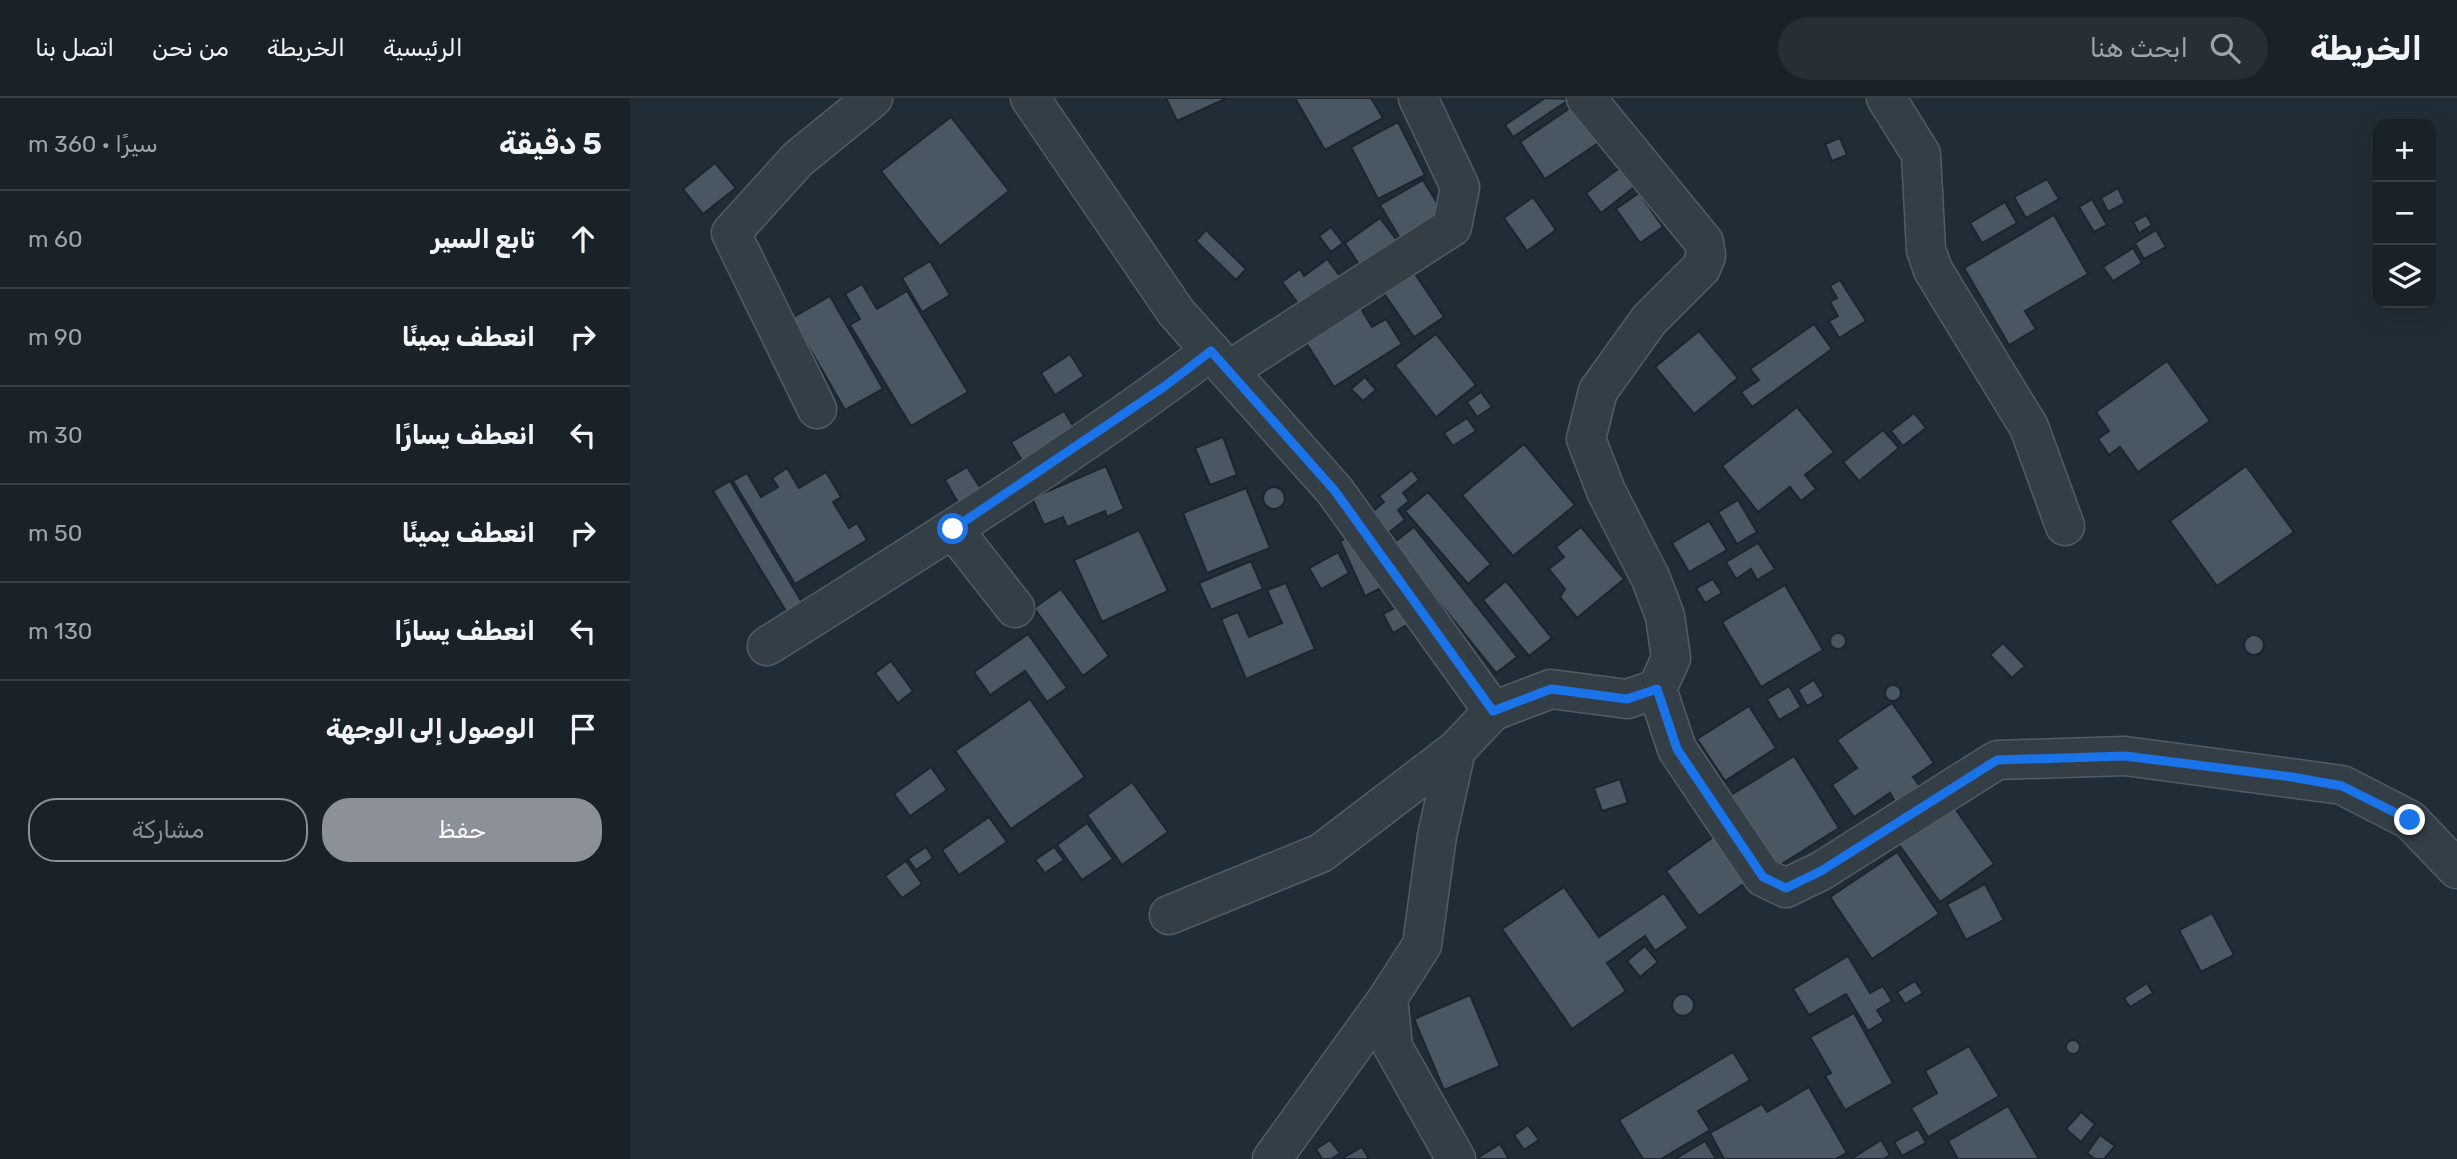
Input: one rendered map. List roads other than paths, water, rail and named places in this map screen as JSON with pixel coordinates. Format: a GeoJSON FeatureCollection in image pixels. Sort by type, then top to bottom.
{"type":"FeatureCollection","features":[{"type":"Feature","properties":{"kind":"street"},"geometry":{"type":"LineString","coordinates":[[817,410],[731,233],[798,159],[873,98]]}},
{"type":"Feature","properties":{"kind":"street"},"geometry":{"type":"LineString","coordinates":[[1030,98],[1176,312],[1335,491],[1493,711]]}},
{"type":"Feature","properties":{"kind":"street"},"geometry":{"type":"LineString","coordinates":[[767,646],[953,529],[1165,386],[1220,361],[1452,228],[1460,187],[1418,98]]}},
{"type":"Feature","properties":{"kind":"street"},"geometry":{"type":"LineString","coordinates":[[1587,98],[1704,242],[1706,256],[1701,268],[1649,320],[1598,391],[1586,439],[1606,491],[1651,579],[1665,616],[1671,658],[1657,689],[1677,749],[1763,877],[1786,888],[1821,871],[1997,760],[2125,756],[2342,786],[2410,820],[2457,869]]}},
{"type":"Feature","properties":{"kind":"street"},"geometry":{"type":"LineString","coordinates":[[1886,98],[1921,154],[1926,250],[1933,270],[2029,426],[2065,526]]}},
{"type":"Feature","properties":{"kind":"street"},"geometry":{"type":"LineString","coordinates":[[953,529],[1015,608]]}},
{"type":"Feature","properties":{"kind":"street"},"geometry":{"type":"LineString","coordinates":[[1169,915],[1321,853],[1456,750],[1493,711],[1551,689],[1627,699],[1657,689]]}},
{"type":"Feature","properties":{"kind":"street"},"geometry":{"type":"LineString","coordinates":[[1272,1159],[1388,998],[1422,946],[1437,835],[1456,750]]}},
{"type":"Feature","properties":{"kind":"street"},"geometry":{"type":"LineString","coordinates":[[1388,998],[1393,1047],[1456,1159]]}}]}
